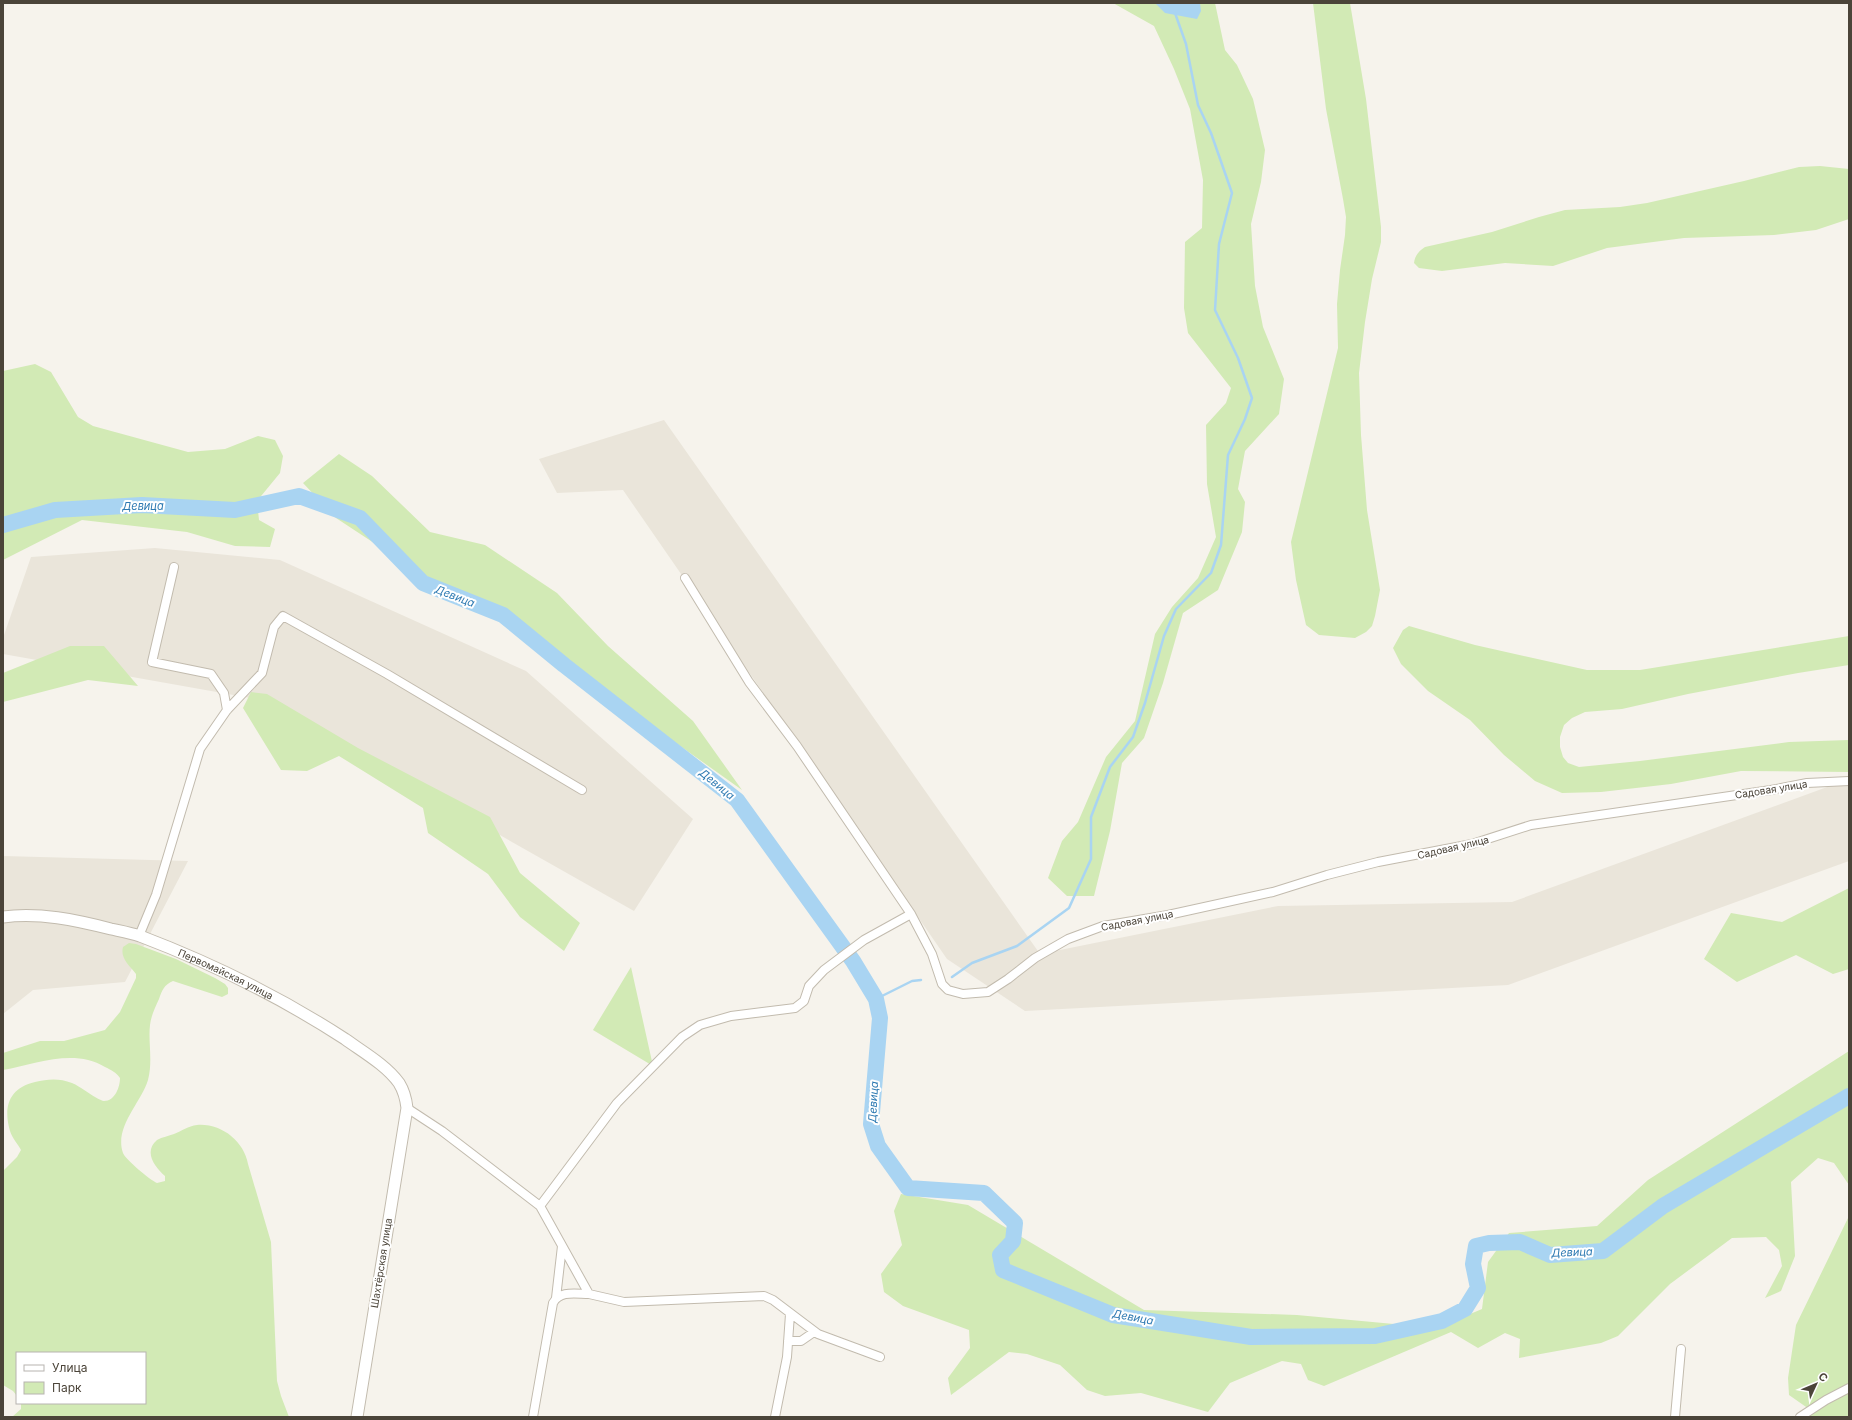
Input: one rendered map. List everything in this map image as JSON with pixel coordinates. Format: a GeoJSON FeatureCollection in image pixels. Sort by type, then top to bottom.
{"type":"FeatureCollection","features":[{"type":"Feature","properties":{"kind":"street"},"geometry":{"type":"LineString","coordinates":[[174,567],[152,662],[211,674],[224,693],[227,710]]}},
{"type":"Feature","properties":{"kind":"street","name":"Садовая улица"},"geometry":{"type":"LineString","coordinates":[[685,578],[749,682],[797,746],[911,914],[932,954],[942,984],[948,990],[963,994],[988,992],[1035,958],[1062,942],[1103,926],[1168,915],[1273,892],[1327,875],[1378,862],[1472,844],[1531,825],[1770,790],[1807,783],[1849,781]]}},
{"type":"Feature","properties":{"kind":"street"},"geometry":{"type":"LineString","coordinates":[[139,936],[156,895],[200,749],[227,710],[262,673],[274,627],[283,616],[393,678],[582,790]]}},
{"type":"Feature","properties":{"kind":"street"},"geometry":{"type":"LineString","coordinates":[[540,1206],[617,1103],[682,1037],[700,1025],[731,1016],[795,1008],[804,1001],[808,986],[824,970],[864,940],[911,914]]}},
{"type":"Feature","properties":{"kind":"street","name":"Первомайская улица"},"geometry":{"type":"LineString","coordinates":[[3,917],[38,916],[61,918],[139,936],[252,985],[323,1025],[361,1050],[394,1077],[404,1091],[407,1108]]}},
{"type":"Feature","properties":{"kind":"street"},"geometry":{"type":"LineString","coordinates":[[407,1108],[442,1131],[540,1206],[589,1294]]}},
{"type":"Feature","properties":{"kind":"street","name":"Шахтёрская улица"},"geometry":{"type":"LineString","coordinates":[[357,1417],[407,1108]]}},
{"type":"Feature","properties":{"kind":"street"},"geometry":{"type":"LineString","coordinates":[[534,1417],[550,1312],[556,1298],[562,1245]]}},
{"type":"Feature","properties":{"kind":"street"},"geometry":{"type":"LineString","coordinates":[[556,1298],[567,1294],[589,1294],[624,1302],[764,1296],[773,1300],[814,1332],[880,1357]]}},
{"type":"Feature","properties":{"kind":"street"},"geometry":{"type":"LineString","coordinates":[[776,1417],[787,1357],[790,1314]]}},
{"type":"Feature","properties":{"kind":"street"},"geometry":{"type":"LineString","coordinates":[[788,1341],[801,1341],[814,1332]]}},
{"type":"Feature","properties":{"kind":"street"},"geometry":{"type":"LineString","coordinates":[[1675,1417],[1681,1349]]}},
{"type":"Feature","properties":{"kind":"street"},"geometry":{"type":"LineString","coordinates":[[1800,1417],[1826,1400],[1849,1388]]}},
{"type":"Feature","properties":{"kind":"shaded area"},"geometry":{"type":"Polygon","coordinates":[[[664,420],[1040,954],[1278,906],[1512,902],[1849,779],[1849,861],[1508,985],[1025,1011],[947,959],[623,490],[557,493],[539,459],[664,420]]]}},
{"type":"Feature","properties":{"kind":"shaded area"},"geometry":{"type":"Polygon","coordinates":[[[155,548],[280,560],[526,671],[693,819],[634,911],[261,700],[3,654],[3,638],[31,557],[155,548]]]}},
{"type":"Feature","properties":{"kind":"shaded area"},"geometry":{"type":"Polygon","coordinates":[[[3,856],[188,861],[125,982],[33,990],[3,1014],[3,856]]]}},
{"type":"Feature","properties":{"kind":"green space"},"geometry":{"type":"Polygon","coordinates":[[[1113,3],[1215,3],[1225,50],[1237,65],[1253,99],[1265,150],[1261,182],[1251,224],[1255,286],[1263,327],[1284,379],[1279,414],[1245,451],[1238,489],[1245,502],[1242,532],[1218,590],[1183,613],[1163,683],[1144,738],[1122,763],[1110,831],[1094,896],[1067,896],[1048,878],[1062,841],[1078,822],[1106,757],[1135,721],[1155,634],[1172,607],[1198,578],[1216,537],[1207,484],[1206,425],[1226,403],[1231,388],[1188,333],[1184,308],[1185,242],[1202,228],[1203,180],[1190,109],[1174,69],[1154,26],[1113,3]]]}},
{"type":"Feature","properties":{"kind":"green space"},"geometry":{"type":"Polygon","coordinates":[[[1313,3],[1350,3],[1366,99],[1381,227],[1381,242],[1372,279],[1359,373],[1361,435],[1367,510],[1380,590],[1372,626],[1366,632],[1355,638],[1319,635],[1306,625],[1296,580],[1291,542],[1338,348],[1337,304],[1346,217],[1326,109],[1313,3]]]}},
{"type":"Feature","properties":{"kind":"green space"},"geometry":{"type":"Polygon","coordinates":[[[1820,166],[1849,169],[1849,219],[1816,230],[1774,235],[1684,238],[1607,248],[1553,266],[1505,263],[1442,271],[1419,268],[1414,263],[1415,258],[1425,247],[1492,232],[1565,210],[1620,207],[1647,203],[1799,167],[1820,166]]]}},
{"type":"Feature","properties":{"kind":"green space"},"geometry":{"type":"Polygon","coordinates":[[[35,364],[51,372],[78,417],[93,426],[188,452],[225,449],[258,436],[275,440],[283,456],[280,473],[257,501],[259,520],[275,529],[270,547],[235,546],[187,532],[82,520],[3,560],[3,371],[35,364]]]}},
{"type":"Feature","properties":{"kind":"green space"},"geometry":{"type":"Polygon","coordinates":[[[339,454],[372,476],[430,532],[485,545],[557,593],[608,646],[693,721],[742,790],[475,600],[418,572],[336,518],[303,483],[339,454]]]}},
{"type":"Feature","properties":{"kind":"green space"},"geometry":{"type":"Polygon","coordinates":[[[1409,626],[1475,645],[1587,670],[1640,670],[1849,636],[1849,665],[1688,694],[1622,709],[1585,712],[1572,718],[1564,725],[1560,737],[1560,747],[1563,757],[1568,763],[1579,767],[1640,761],[1789,742],[1849,740],[1849,772],[1741,771],[1671,784],[1601,792],[1562,793],[1535,781],[1504,755],[1470,720],[1428,691],[1401,664],[1393,648],[1403,630],[1409,626]]]}},
{"type":"Feature","properties":{"kind":"green space"},"geometry":{"type":"Polygon","coordinates":[[[70,646],[104,646],[138,686],[88,680],[3,702],[3,673],[70,646]]]}},
{"type":"Feature","properties":{"kind":"green space"},"geometry":{"type":"Polygon","coordinates":[[[251,692],[267,694],[358,748],[490,817],[520,873],[580,923],[564,951],[520,917],[488,874],[428,833],[423,808],[339,756],[307,771],[281,770],[243,708],[251,692]]]}},
{"type":"Feature","properties":{"kind":"green space"},"geometry":{"type":"Polygon","coordinates":[[[1849,888],[1849,969],[1833,974],[1796,955],[1737,982],[1704,959],[1731,913],[1782,922],[1849,888]]]}},
{"type":"Feature","properties":{"kind":"green space"},"geometry":{"type":"Polygon","coordinates":[[[129,943],[136,944],[176,959],[215,978],[225,984],[228,988],[228,994],[222,997],[173,981],[167,984],[164,988],[153,1012],[151,1022],[150,1066],[148,1080],[145,1089],[125,1125],[121,1143],[123,1153],[128,1160],[157,1183],[165,1181],[165,1176],[154,1164],[151,1149],[157,1140],[161,1138],[191,1126],[206,1125],[223,1130],[242,1148],[246,1156],[271,1242],[277,1381],[289,1417],[12,1417],[21,1409],[21,1404],[146,1404],[146,1352],[16,1352],[16,1395],[13,1391],[3,1385],[3,1171],[17,1157],[21,1150],[11,1134],[8,1122],[7,1114],[10,1100],[19,1089],[26,1085],[40,1081],[63,1080],[72,1083],[104,1101],[111,1099],[114,1096],[119,1085],[120,1078],[111,1070],[93,1061],[68,1058],[42,1061],[3,1070],[3,1053],[40,1041],[64,1041],[105,1030],[120,1012],[136,978],[136,974],[124,958],[122,951],[123,947],[129,943]]]}},
{"type":"Feature","properties":{"kind":"green space"},"geometry":{"type":"Polygon","coordinates":[[[631,967],[653,1066],[593,1030],[631,967]]]}},
{"type":"Feature","properties":{"kind":"green space"},"geometry":{"type":"Polygon","coordinates":[[[1849,1051],[1849,1185],[1834,1163],[1818,1158],[1791,1182],[1795,1256],[1781,1291],[1765,1298],[1782,1266],[1779,1250],[1766,1237],[1732,1238],[1670,1284],[1618,1336],[1601,1343],[1519,1358],[1520,1339],[1505,1333],[1478,1348],[1451,1332],[1324,1386],[1308,1380],[1301,1364],[1282,1361],[1230,1383],[1208,1412],[1141,1393],[1105,1396],[1087,1390],[1060,1365],[1027,1354],[1009,1352],[951,1395],[948,1378],[970,1348],[969,1330],[903,1306],[884,1292],[881,1274],[902,1245],[894,1211],[901,1194],[968,1205],[1144,1310],[1297,1315],[1437,1328],[1482,1309],[1488,1262],[1509,1233],[1597,1226],[1648,1180],[1849,1051]]]}},
{"type":"Feature","properties":{"kind":"green space"},"geometry":{"type":"Polygon","coordinates":[[[1849,1216],[1849,1417],[1810,1417],[1809,1409],[1789,1395],[1788,1378],[1796,1325],[1849,1216]]]}},
{"type":"Feature","properties":{"kind":"water"},"geometry":{"type":"Polygon","coordinates":[[[1155,3],[1200,3],[1201,11],[1197,19],[1165,13],[1155,3]]]}},
{"type":"Feature","properties":{"kind":"waterway"},"geometry":{"type":"LineString","coordinates":[[952,977],[972,963],[1017,946],[1069,908],[1091,859],[1091,817],[1110,767],[1133,737],[1145,703],[1164,636],[1176,609],[1211,573],[1221,545],[1228,455],[1245,419],[1252,398],[1238,358],[1215,310],[1219,244],[1232,193],[1211,133],[1198,105],[1186,44],[1175,13]]}},
{"type":"Feature","properties":{"kind":"waterway","name":"Девица"},"geometry":{"type":"LineString","coordinates":[[3,525],[55,510],[142,505],[235,510],[299,496],[360,518],[423,583],[503,615],[564,665],[737,800],[853,961],[876,999],[880,1018],[871,1124],[878,1146],[908,1188],[984,1193],[1015,1223],[1013,1241],[1000,1255],[1003,1270],[1113,1315],[1251,1337],[1375,1336],[1442,1321],[1465,1309],[1478,1288],[1473,1264],[1476,1246],[1489,1243],[1520,1242],[1550,1255],[1603,1251],[1663,1206],[1849,1096]]}},
{"type":"Feature","properties":{"kind":"waterway"},"geometry":{"type":"LineString","coordinates":[[876,999],[912,981],[921,980]]}}]}
